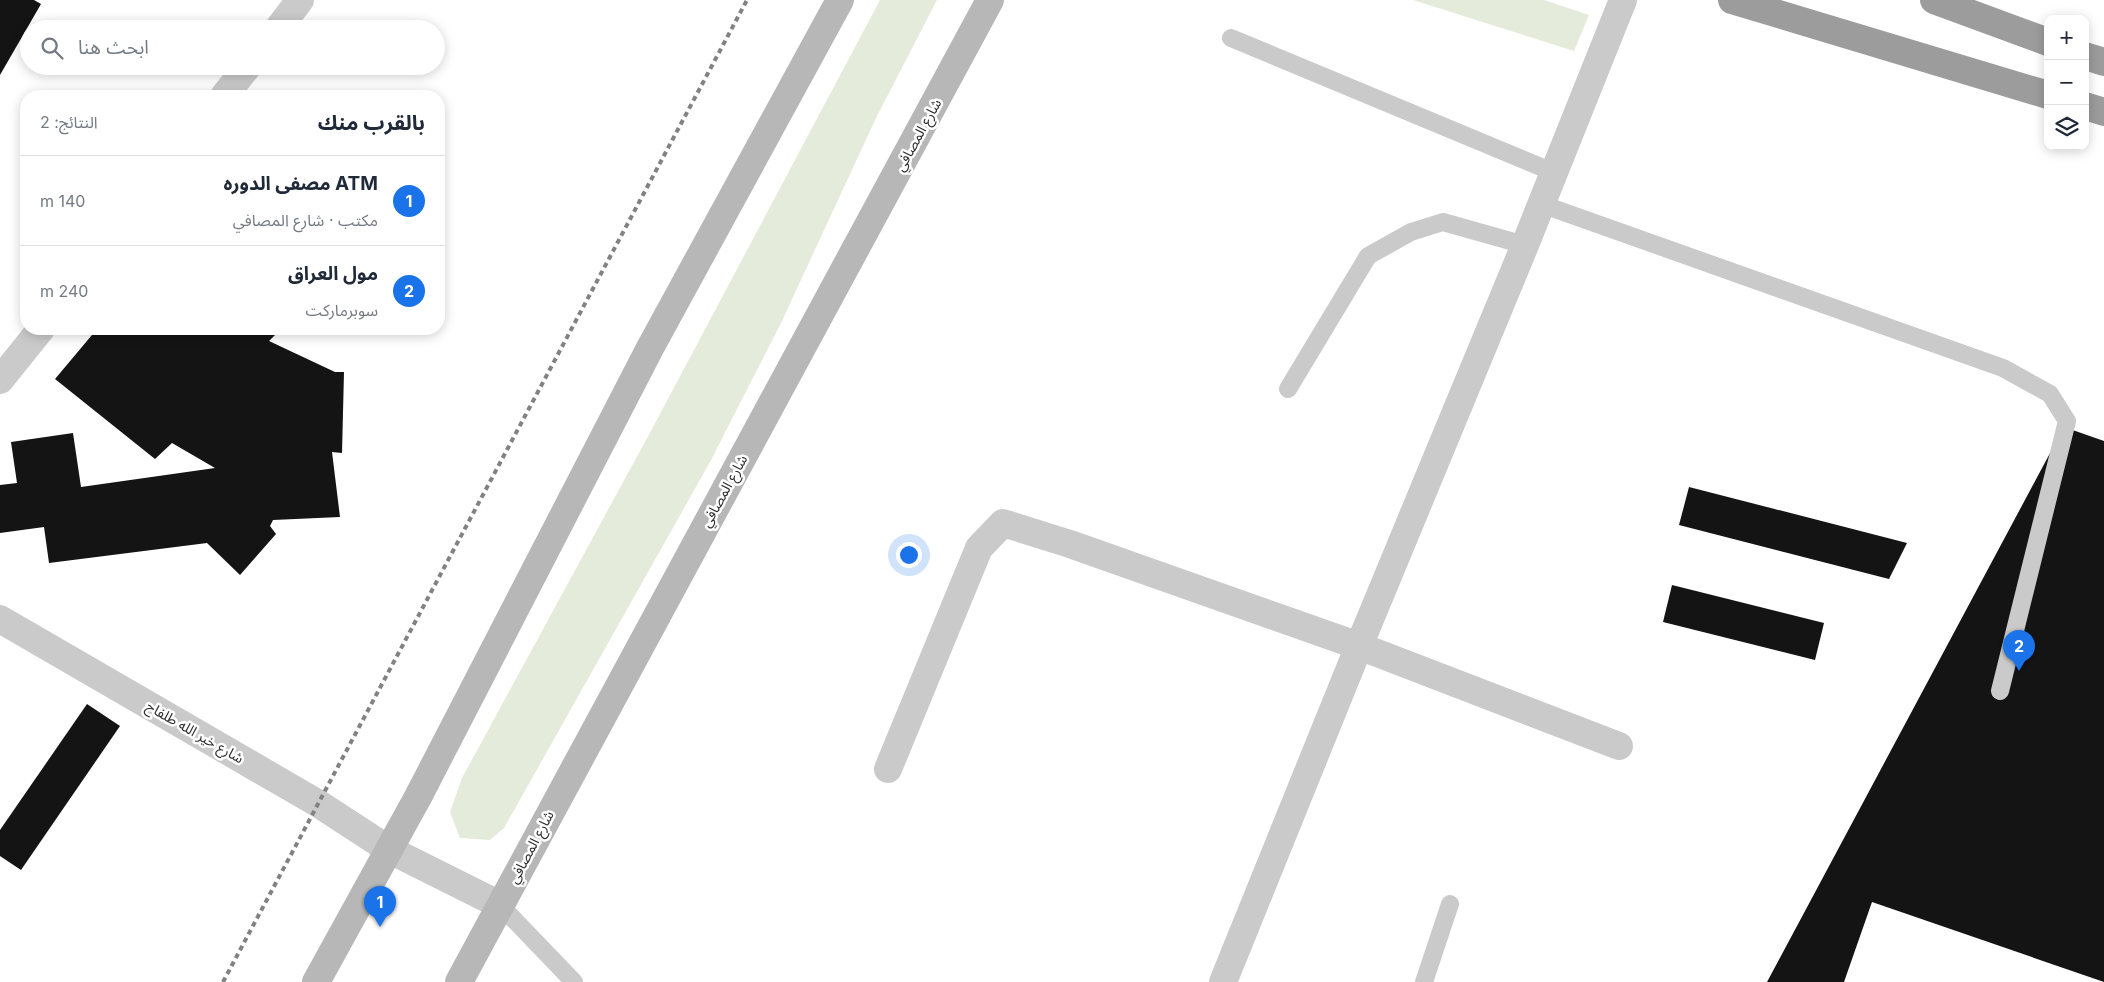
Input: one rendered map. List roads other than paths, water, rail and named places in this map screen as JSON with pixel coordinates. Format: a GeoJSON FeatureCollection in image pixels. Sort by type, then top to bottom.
{"type":"FeatureCollection","features":[{"type":"Feature","properties":{"kind":"highway"},"geometry":{"type":"LineString","coordinates":[[1732,0],[2044,94]]}},
{"type":"Feature","properties":{"kind":"highway"},"geometry":{"type":"LineString","coordinates":[[1946,4],[2044,41]]}},
{"type":"Feature","properties":{"kind":"highway"},"geometry":{"type":"LineString","coordinates":[[2089,57],[2104,62]]}},
{"type":"Feature","properties":{"kind":"highway"},"geometry":{"type":"LineString","coordinates":[[2089,107],[2104,112]]}},
{"type":"Feature","properties":{"kind":"main road"},"geometry":{"type":"LineString","coordinates":[[316,982],[418,797],[655,339],[840,0]]}},
{"type":"Feature","properties":{"kind":"main road","name":"شارع المصافي"},"geometry":{"type":"LineString","coordinates":[[459,982],[990,0]]}},
{"type":"Feature","properties":{"kind":"main road"},"geometry":{"type":"LineString","coordinates":[[968,42],[997,0]]}},
{"type":"Feature","properties":{"kind":"street"},"geometry":{"type":"LineString","coordinates":[[285,20],[300,0]]}},
{"type":"Feature","properties":{"kind":"street"},"geometry":{"type":"LineString","coordinates":[[1224,982],[1359,646],[1525,246],[1623,0]]}},
{"type":"Feature","properties":{"kind":"street"},"geometry":{"type":"LineString","coordinates":[[229,90],[241,75]]}},
{"type":"Feature","properties":{"kind":"street"},"geometry":{"type":"LineString","coordinates":[[0,380],[36,335]]}},
{"type":"Feature","properties":{"kind":"street"},"geometry":{"type":"LineString","coordinates":[[888,769],[978,548],[1003,523],[1070,544],[1359,646],[1619,746]]}},
{"type":"Feature","properties":{"kind":"street","name":"شارع خير الله طلفاح"},"geometry":{"type":"LineString","coordinates":[[0,618],[319,804],[388,850],[500,905]]}},
{"type":"Feature","properties":{"kind":"lane"},"geometry":{"type":"LineString","coordinates":[[1231,38],[1553,172]]}},
{"type":"Feature","properties":{"kind":"lane"},"geometry":{"type":"LineString","coordinates":[[1541,204],[2003,368],[2050,394],[2068,421],[2000,691]]}},
{"type":"Feature","properties":{"kind":"lane"},"geometry":{"type":"LineString","coordinates":[[1288,389],[1368,256],[1411,232],[1443,222],[1525,246]]}},
{"type":"Feature","properties":{"kind":"lane"},"geometry":{"type":"LineString","coordinates":[[1424,982],[1450,904]]}},
{"type":"Feature","properties":{"kind":"lane"},"geometry":{"type":"LineString","coordinates":[[500,905],[574,982]]}},
{"type":"Feature","properties":{"kind":"railway"},"geometry":{"type":"LineString","coordinates":[[223,982],[747,0]]}},
{"type":"Feature","properties":{"kind":"place","name":"مول العراق"},"geometry":{"type":"Point","coordinates":[2019,671]}},
{"type":"Feature","properties":{"kind":"place","name":"ATM مصفى الدوره"},"geometry":{"type":"Point","coordinates":[380,927]}}]}
